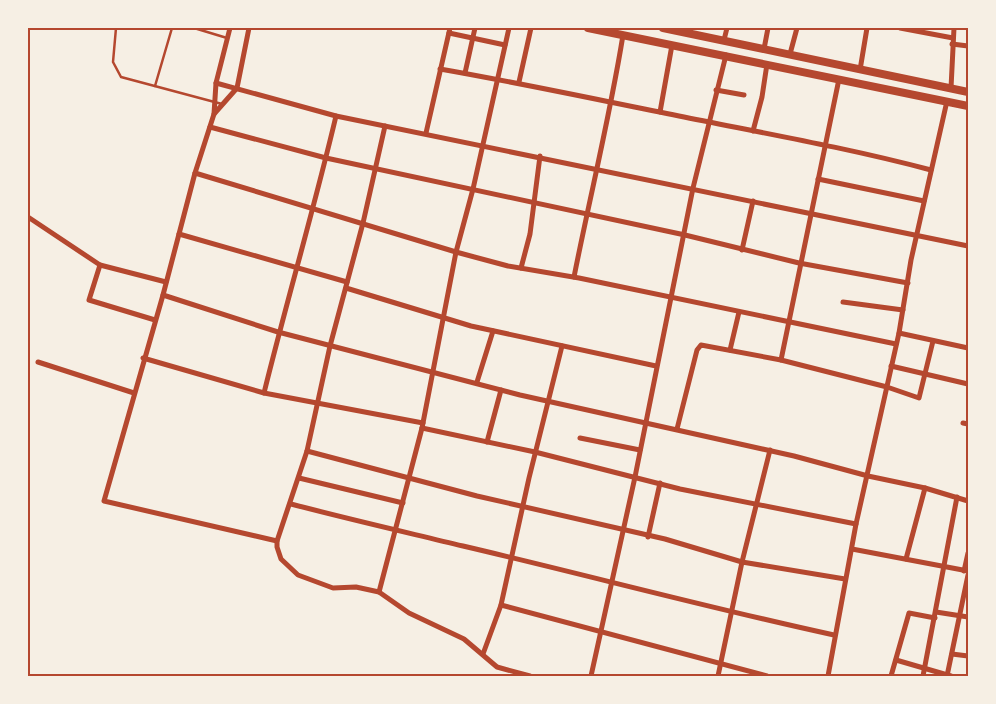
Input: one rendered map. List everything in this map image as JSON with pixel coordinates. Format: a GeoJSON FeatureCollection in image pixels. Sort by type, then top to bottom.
{"type":"FeatureCollection","features":[{"type":"Feature","properties":{"kind":"main road"},"geometry":{"type":"LineString","coordinates":[[588,28],[968,106]]}},
{"type":"Feature","properties":{"kind":"main road"},"geometry":{"type":"LineString","coordinates":[[663,28],[693,31],[764,49],[968,92]]}},
{"type":"Feature","properties":{"kind":"street"},"geometry":{"type":"LineString","coordinates":[[230,28],[216,83],[214,114],[195,173],[180,234],[143,358],[104,501],[277,541]]}},
{"type":"Feature","properties":{"kind":"street"},"geometry":{"type":"LineString","coordinates":[[214,114],[236,88],[249,28]]}},
{"type":"Feature","properties":{"kind":"street"},"geometry":{"type":"LineString","coordinates":[[465,73],[475,28]]}},
{"type":"Feature","properties":{"kind":"street"},"geometry":{"type":"LineString","coordinates":[[379,592],[422,426],[456,252],[473,189],[509,28]]}},
{"type":"Feature","properties":{"kind":"street"},"geometry":{"type":"LineString","coordinates":[[519,82],[531,28]]}},
{"type":"Feature","properties":{"kind":"street"},"geometry":{"type":"LineString","coordinates":[[724,40],[727,28]]}},
{"type":"Feature","properties":{"kind":"street"},"geometry":{"type":"LineString","coordinates":[[764,49],[768,28]]}},
{"type":"Feature","properties":{"kind":"street"},"geometry":{"type":"LineString","coordinates":[[790,54],[797,28]]}},
{"type":"Feature","properties":{"kind":"street"},"geometry":{"type":"LineString","coordinates":[[860,70],[867,28]]}},
{"type":"Feature","properties":{"kind":"street"},"geometry":{"type":"LineString","coordinates":[[901,28],[968,46]]}},
{"type":"Feature","properties":{"kind":"street"},"geometry":{"type":"LineString","coordinates":[[951,88],[954,28]]}},
{"type":"Feature","properties":{"kind":"street"},"geometry":{"type":"LineString","coordinates":[[426,133],[450,30],[473,38],[505,45]]}},
{"type":"Feature","properties":{"kind":"street"},"geometry":{"type":"LineString","coordinates":[[574,277],[586,214],[612,102],[623,35]]}},
{"type":"Feature","properties":{"kind":"street"},"geometry":{"type":"LineString","coordinates":[[660,112],[672,45]]}},
{"type":"Feature","properties":{"kind":"street"},"geometry":{"type":"LineString","coordinates":[[590,676],[635,477],[693,188],[726,55]]}},
{"type":"Feature","properties":{"kind":"street"},"geometry":{"type":"LineString","coordinates":[[753,131],[762,97],[767,64]]}},
{"type":"Feature","properties":{"kind":"street"},"geometry":{"type":"LineString","coordinates":[[440,68],[497,77],[753,131],[825,144],[931,170]]}},
{"type":"Feature","properties":{"kind":"street"},"geometry":{"type":"LineString","coordinates":[[781,360],[799,263],[839,79]]}},
{"type":"Feature","properties":{"kind":"street"},"geometry":{"type":"LineString","coordinates":[[216,83],[336,116],[540,156],[968,246]]}},
{"type":"Feature","properties":{"kind":"street"},"geometry":{"type":"LineString","coordinates":[[716,90],[744,95]]}},
{"type":"Feature","properties":{"kind":"street"},"geometry":{"type":"LineString","coordinates":[[828,676],[834,635],[856,524],[899,333],[924,201],[947,101]]}},
{"type":"Feature","properties":{"kind":"street"},"geometry":{"type":"LineString","coordinates":[[264,393],[278,332],[314,208],[336,116]]}},
{"type":"Feature","properties":{"kind":"street"},"geometry":{"type":"LineString","coordinates":[[385,126],[363,222],[330,346],[307,451],[277,541],[281,560],[298,575],[332,588],[356,587],[379,592],[409,613],[455,634],[504,670],[530,676]]}},
{"type":"Feature","properties":{"kind":"street"},"geometry":{"type":"LineString","coordinates":[[210,127],[326,158],[685,235],[799,263],[908,283]]}},
{"type":"Feature","properties":{"kind":"street"},"geometry":{"type":"LineString","coordinates":[[521,268],[530,234],[540,156]]}},
{"type":"Feature","properties":{"kind":"street"},"geometry":{"type":"LineString","coordinates":[[195,173],[363,222],[456,252],[521,268],[574,277],[896,344]]}},
{"type":"Feature","properties":{"kind":"street"},"geometry":{"type":"LineString","coordinates":[[818,179],[924,201]]}},
{"type":"Feature","properties":{"kind":"street"},"geometry":{"type":"LineString","coordinates":[[742,250],[753,201]]}},
{"type":"Feature","properties":{"kind":"street"},"geometry":{"type":"LineString","coordinates":[[28,217],[100,265],[166,282]]}},
{"type":"Feature","properties":{"kind":"street"},"geometry":{"type":"LineString","coordinates":[[180,234],[296,268],[442,317],[493,331],[656,366]]}},
{"type":"Feature","properties":{"kind":"street"},"geometry":{"type":"LineString","coordinates":[[100,265],[89,300],[155,320]]}},
{"type":"Feature","properties":{"kind":"street"},"geometry":{"type":"LineString","coordinates":[[163,295],[278,332],[432,373],[770,450],[868,476],[925,488],[968,501]]}},
{"type":"Feature","properties":{"kind":"street"},"geometry":{"type":"LineString","coordinates":[[843,302],[903,310]]}},
{"type":"Feature","properties":{"kind":"street"},"geometry":{"type":"LineString","coordinates":[[730,350],[739,312]]}},
{"type":"Feature","properties":{"kind":"street"},"geometry":{"type":"LineString","coordinates":[[478,382],[493,331]]}},
{"type":"Feature","properties":{"kind":"street"},"geometry":{"type":"LineString","coordinates":[[899,333],[968,348]]}},
{"type":"Feature","properties":{"kind":"street"},"geometry":{"type":"LineString","coordinates":[[677,429],[697,348],[704,345],[781,360],[887,387],[919,398],[933,341]]}},
{"type":"Feature","properties":{"kind":"street"},"geometry":{"type":"LineString","coordinates":[[483,654],[502,605],[535,452],[562,346]]}},
{"type":"Feature","properties":{"kind":"street"},"geometry":{"type":"LineString","coordinates":[[143,358],[264,393],[422,426],[660,484],[856,524]]}},
{"type":"Feature","properties":{"kind":"street"},"geometry":{"type":"LineString","coordinates":[[38,362],[134,392]]}},
{"type":"Feature","properties":{"kind":"street"},"geometry":{"type":"LineString","coordinates":[[891,366],[968,384]]}},
{"type":"Feature","properties":{"kind":"street"},"geometry":{"type":"LineString","coordinates":[[488,442],[501,390]]}},
{"type":"Feature","properties":{"kind":"street"},"geometry":{"type":"LineString","coordinates":[[580,438],[640,450]]}},
{"type":"Feature","properties":{"kind":"street"},"geometry":{"type":"LineString","coordinates":[[718,676],[742,562],[770,450]]}},
{"type":"Feature","properties":{"kind":"street"},"geometry":{"type":"LineString","coordinates":[[307,451],[622,531],[665,540],[742,562],[845,579]]}},
{"type":"Feature","properties":{"kind":"street"},"geometry":{"type":"LineString","coordinates":[[299,478],[403,503]]}},
{"type":"Feature","properties":{"kind":"street"},"geometry":{"type":"LineString","coordinates":[[648,537],[660,484]]}},
{"type":"Feature","properties":{"kind":"street"},"geometry":{"type":"LineString","coordinates":[[906,560],[925,488]]}},
{"type":"Feature","properties":{"kind":"street"},"geometry":{"type":"LineString","coordinates":[[923,674],[935,618],[942,567],[957,497]]}},
{"type":"Feature","properties":{"kind":"street"},"geometry":{"type":"LineString","coordinates":[[290,504],[731,613],[834,635]]}},
{"type":"Feature","properties":{"kind":"street"},"geometry":{"type":"LineString","coordinates":[[852,549],[967,572]]}},
{"type":"Feature","properties":{"kind":"street"},"geometry":{"type":"LineString","coordinates":[[896,660],[923,674],[948,676],[960,616],[968,553]]}},
{"type":"Feature","properties":{"kind":"street"},"geometry":{"type":"LineString","coordinates":[[502,605],[767,676]]}},
{"type":"Feature","properties":{"kind":"street"},"geometry":{"type":"LineString","coordinates":[[936,612],[968,617]]}},
{"type":"Feature","properties":{"kind":"street"},"geometry":{"type":"LineString","coordinates":[[891,676],[909,613],[935,618]]}},
{"type":"Feature","properties":{"kind":"street"},"geometry":{"type":"LineString","coordinates":[[952,654],[968,656]]}},
{"type":"Feature","properties":{"kind":"lane"},"geometry":{"type":"LineString","coordinates":[[116,28],[113,62],[120,77],[224,104]]}},
{"type":"Feature","properties":{"kind":"lane"},"geometry":{"type":"LineString","coordinates":[[155,86],[172,28]]}},
{"type":"Feature","properties":{"kind":"lane"},"geometry":{"type":"LineString","coordinates":[[194,28],[227,38]]}}]}
